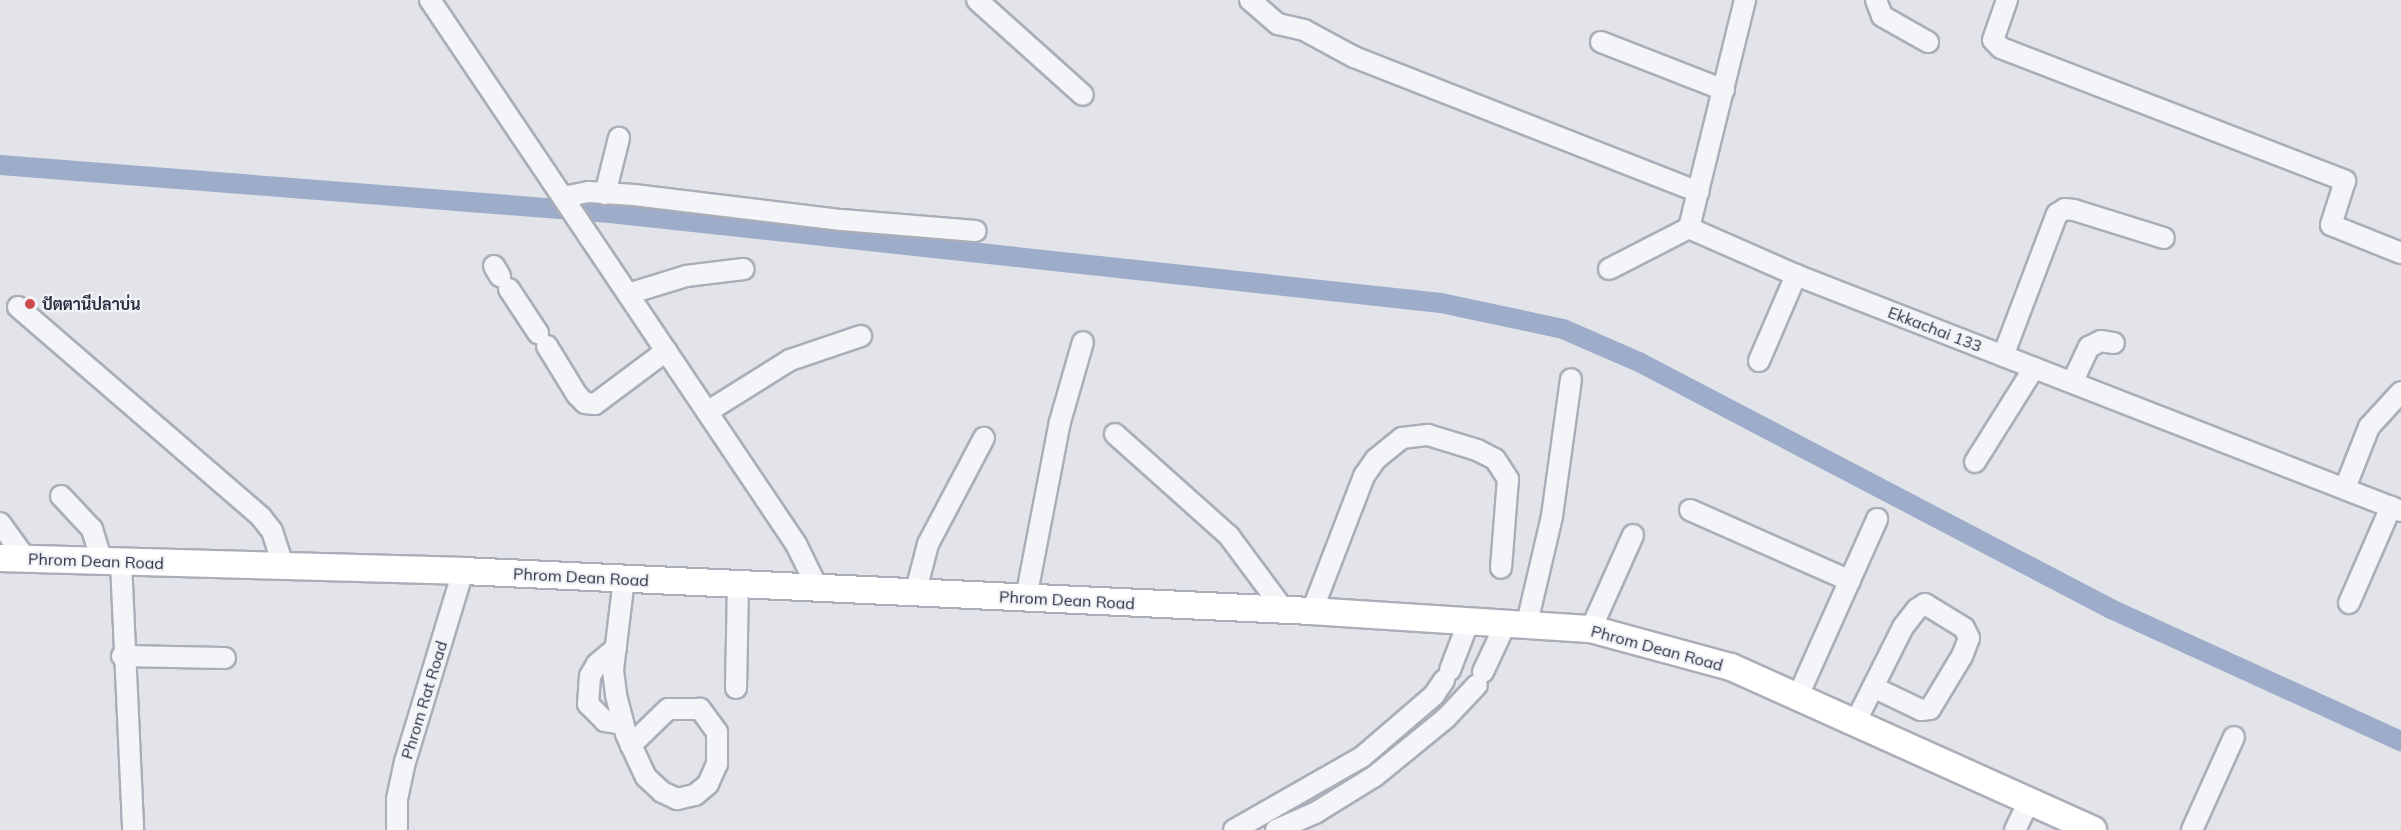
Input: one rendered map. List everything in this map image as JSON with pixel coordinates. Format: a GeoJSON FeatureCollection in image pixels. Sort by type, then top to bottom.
{"type":"FeatureCollection","features":[{"type":"Feature","properties":{"kind":"main road","name":"Phrom Dean Road"},"geometry":{"type":"LineString","coordinates":[[0,558],[624,579],[1312,611],[1468,623],[1516,623],[1591,629],[1731,667],[2093,830]]}},
{"type":"Feature","properties":{"kind":"street"},"geometry":{"type":"LineString","coordinates":[[430,0],[796,544],[818,589]]}},
{"type":"Feature","properties":{"kind":"street"},"geometry":{"type":"LineString","coordinates":[[977,0],[1083,95]]}},
{"type":"Feature","properties":{"kind":"street"},"geometry":{"type":"LineString","coordinates":[[1250,0],[1278,24],[1304,30],[1354,57],[1699,192]]}},
{"type":"Feature","properties":{"kind":"street"},"geometry":{"type":"LineString","coordinates":[[1610,269],[1689,228],[1745,0]]}},
{"type":"Feature","properties":{"kind":"street"},"geometry":{"type":"LineString","coordinates":[[1876,0],[1882,16],[1928,42]]}},
{"type":"Feature","properties":{"kind":"street"},"geometry":{"type":"LineString","coordinates":[[2007,0],[1993,40],[2001,48],[2345,181],[2331,225],[2401,253]]}},
{"type":"Feature","properties":{"kind":"street"},"geometry":{"type":"LineString","coordinates":[[1601,42],[1724,90]]}},
{"type":"Feature","properties":{"kind":"street"},"geometry":{"type":"LineString","coordinates":[[605,194],[619,138]]}},
{"type":"Feature","properties":{"kind":"street"},"geometry":{"type":"LineString","coordinates":[[565,201],[605,194],[842,220],[976,231]]}},
{"type":"Feature","properties":{"kind":"street"},"geometry":{"type":"LineString","coordinates":[[2003,356],[2057,214],[2064,209],[2074,210],[2164,238]]}},
{"type":"Feature","properties":{"kind":"street","name":"Ekkachai 133"},"geometry":{"type":"LineString","coordinates":[[1689,228],[1796,275],[2073,381],[2396,509]]}},
{"type":"Feature","properties":{"kind":"street"},"geometry":{"type":"LineString","coordinates":[[628,294],[686,276],[744,269]]}},
{"type":"Feature","properties":{"kind":"street"},"geometry":{"type":"LineString","coordinates":[[1759,361],[1796,275]]}},
{"type":"Feature","properties":{"kind":"street"},"geometry":{"type":"LineString","coordinates":[[501,277],[585,403],[595,404],[666,351]]}},
{"type":"Feature","properties":{"kind":"street"},"geometry":{"type":"LineString","coordinates":[[18,307],[261,517],[272,531],[284,567]]}},
{"type":"Feature","properties":{"kind":"street"},"geometry":{"type":"LineString","coordinates":[[707,412],[790,360],[861,336]]}},
{"type":"Feature","properties":{"kind":"street"},"geometry":{"type":"LineString","coordinates":[[2073,381],[2089,347],[2102,341],[2114,343]]}},
{"type":"Feature","properties":{"kind":"street"},"geometry":{"type":"LineString","coordinates":[[1026,598],[1060,422],[1083,342]]}},
{"type":"Feature","properties":{"kind":"street"},"geometry":{"type":"LineString","coordinates":[[1975,462],[2034,368]]}},
{"type":"Feature","properties":{"kind":"street"},"geometry":{"type":"LineString","coordinates":[[1276,830],[1325,807],[1375,776],[1446,718],[1476,684],[1516,623],[1552,516],[1570,379]]}},
{"type":"Feature","properties":{"kind":"street"},"geometry":{"type":"LineString","coordinates":[[2345,488],[2369,427],[2401,392]]}},
{"type":"Feature","properties":{"kind":"street"},"geometry":{"type":"LineString","coordinates":[[1115,434],[1229,536],[1284,610]]}},
{"type":"Feature","properties":{"kind":"street"},"geometry":{"type":"LineString","coordinates":[[1312,611],[1364,476],[1376,459],[1402,438],[1428,435],[1495,459],[1508,479],[1501,568]]}},
{"type":"Feature","properties":{"kind":"street"},"geometry":{"type":"LineString","coordinates":[[915,594],[928,544],[984,438]]}},
{"type":"Feature","properties":{"kind":"street"},"geometry":{"type":"LineString","coordinates":[[60,496],[92,529],[111,562],[122,656],[133,830]]}},
{"type":"Feature","properties":{"kind":"street"},"geometry":{"type":"LineString","coordinates":[[2349,603],[2396,509]]}},
{"type":"Feature","properties":{"kind":"street"},"geometry":{"type":"LineString","coordinates":[[1690,510],[1850,581]]}},
{"type":"Feature","properties":{"kind":"street"},"geometry":{"type":"LineString","coordinates":[[1798,696],[1877,519]]}},
{"type":"Feature","properties":{"kind":"street"},"geometry":{"type":"LineString","coordinates":[[0,524],[26,559]]}},
{"type":"Feature","properties":{"kind":"street"},"geometry":{"type":"LineString","coordinates":[[1591,629],[1633,535]]}},
{"type":"Feature","properties":{"kind":"street","name":"Phrom Rat Road"},"geometry":{"type":"LineString","coordinates":[[397,830],[397,799],[405,762],[463,572]]}},
{"type":"Feature","properties":{"kind":"street"},"geometry":{"type":"LineString","coordinates":[[624,579],[616,648],[615,695],[623,724],[631,745],[646,777],[662,792],[677,799],[695,795],[708,784],[717,764],[717,732],[700,709],[668,709],[631,745]]}},
{"type":"Feature","properties":{"kind":"street"},"geometry":{"type":"LineString","coordinates":[[736,687],[738,585]]}},
{"type":"Feature","properties":{"kind":"street"},"geometry":{"type":"LineString","coordinates":[[1856,722],[1875,688],[1903,627],[1917,609],[1925,604],[1965,628],[1969,638],[1962,656],[1930,709],[1921,710],[1875,688]]}},
{"type":"Feature","properties":{"kind":"street"},"geometry":{"type":"LineString","coordinates":[[1234,830],[1261,812],[1312,789],[1362,758],[1444,678],[1468,623]]}},
{"type":"Feature","properties":{"kind":"street"},"geometry":{"type":"LineString","coordinates":[[616,648],[597,664],[590,676],[588,704],[605,721],[623,724]]}},
{"type":"Feature","properties":{"kind":"street"},"geometry":{"type":"LineString","coordinates":[[122,656],[225,658]]}},
{"type":"Feature","properties":{"kind":"street"},"geometry":{"type":"LineString","coordinates":[[1444,678],[1476,684]]}},
{"type":"Feature","properties":{"kind":"street"},"geometry":{"type":"LineString","coordinates":[[2192,830],[2234,737]]}},
{"type":"Feature","properties":{"kind":"street"},"geometry":{"type":"LineString","coordinates":[[1312,789],[1325,807]]}},
{"type":"Feature","properties":{"kind":"street"},"geometry":{"type":"LineString","coordinates":[[2015,830],[2029,801]]}},
{"type":"Feature","properties":{"kind":"waterway"},"geometry":{"type":"LineString","coordinates":[[0,165],[610,213],[1441,303],[1563,329],[1639,362],[2111,609],[2401,741]]}},
{"type":"Feature","properties":{"kind":"place","name":"ปัตตานีปลาบ่น"},"geometry":{"type":"Point","coordinates":[30,304]}}]}
